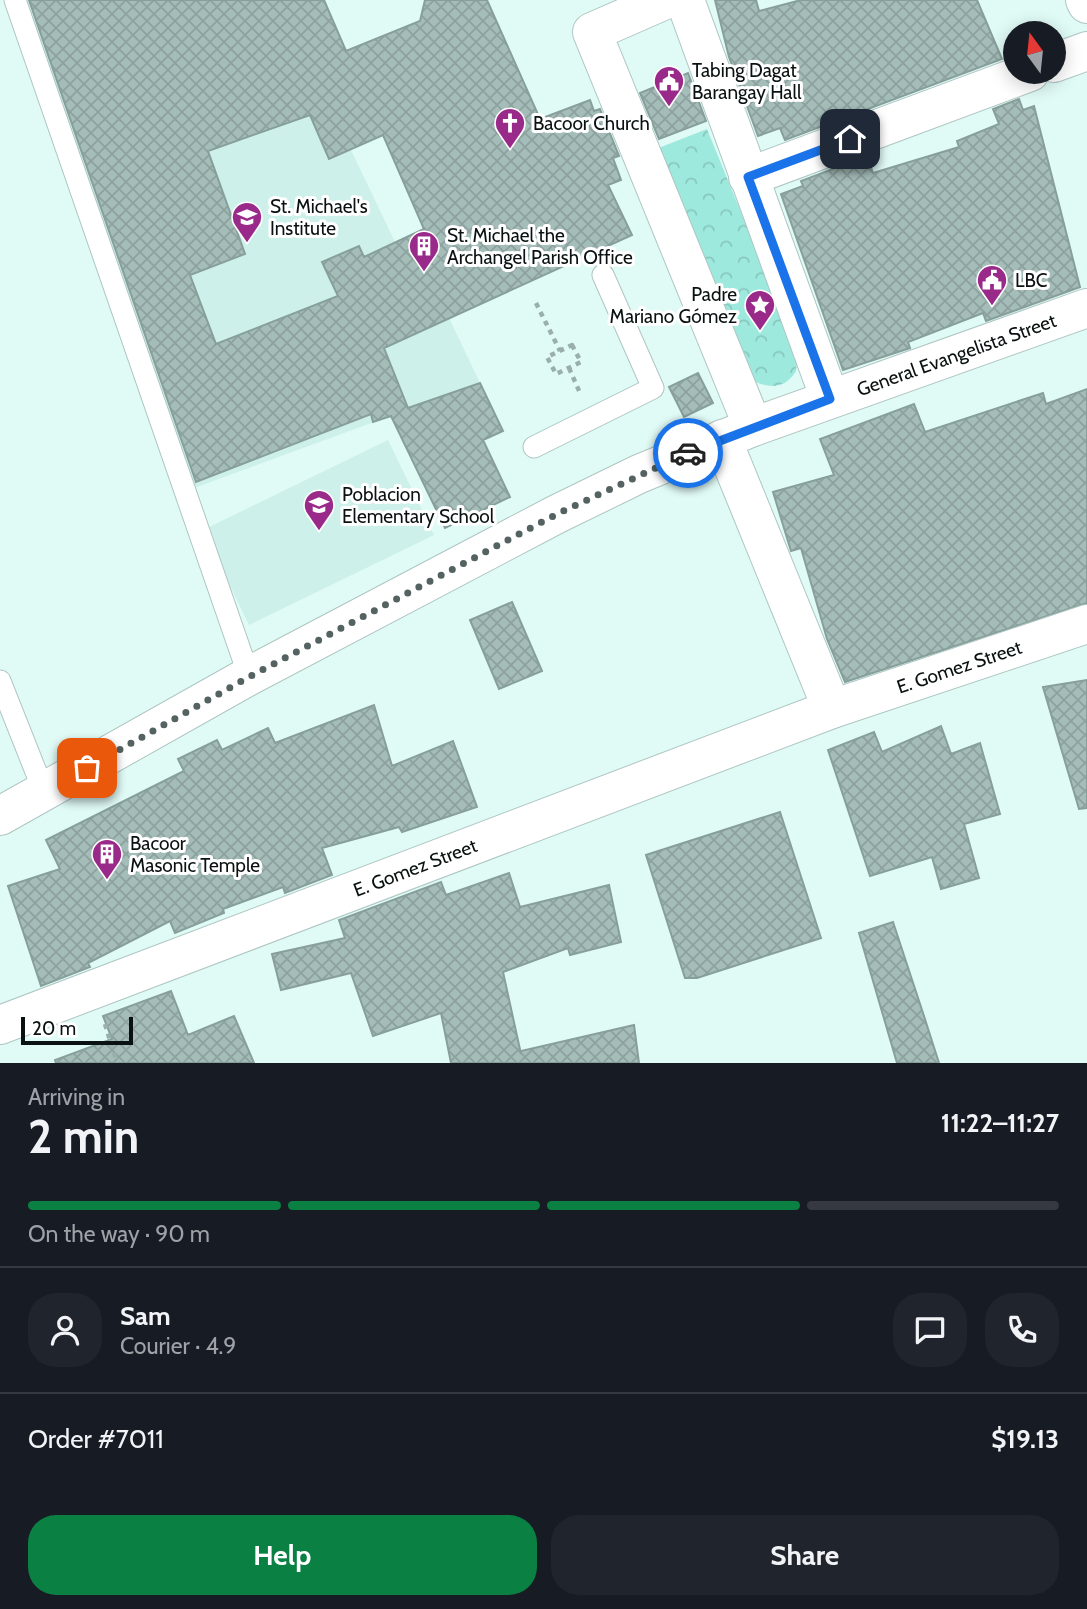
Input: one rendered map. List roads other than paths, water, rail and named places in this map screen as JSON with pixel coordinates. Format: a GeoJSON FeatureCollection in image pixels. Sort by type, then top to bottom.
{"type":"FeatureCollection","features":[{"type":"Feature","properties":{"kind":"street"},"geometry":{"type":"LineString","coordinates":[[665,0],[592,32],[738,433],[832,709]]}},
{"type":"Feature","properties":{"kind":"street"},"geometry":{"type":"LineString","coordinates":[[685,0],[830,399]]}},
{"type":"Feature","properties":{"kind":"street"},"geometry":{"type":"LineString","coordinates":[[1066,59],[1087,51]]}},
{"type":"Feature","properties":{"kind":"street"},"geometry":{"type":"LineString","coordinates":[[748,177],[1003,82]]}},
{"type":"Feature","properties":{"kind":"street","name":"General Evangelista Street"},"geometry":{"type":"LineString","coordinates":[[0,816],[249,677],[565,510],[738,433],[1087,307]]}},
{"type":"Feature","properties":{"kind":"street","name":"E. Gomez Street"},"geometry":{"type":"LineString","coordinates":[[0,1025],[832,709],[1087,624]]}},
{"type":"Feature","properties":{"kind":"lane"},"geometry":{"type":"LineString","coordinates":[[15,0],[249,677]]}},
{"type":"Feature","properties":{"kind":"lane"},"geometry":{"type":"LineString","coordinates":[[534,447],[653,388],[603,275]]}},
{"type":"Feature","properties":{"kind":"lane"},"geometry":{"type":"LineString","coordinates":[[0,681],[44,792]]}},
{"type":"Feature","properties":{"kind":"place","name":"Tabing Dagat Barangay Hall"},"geometry":{"type":"Point","coordinates":[669,108]}},
{"type":"Feature","properties":{"kind":"place","name":"Bacoor Church"},"geometry":{"type":"Point","coordinates":[510,150]}},
{"type":"Feature","properties":{"kind":"place","name":"St. Michael's Institute"},"geometry":{"type":"Point","coordinates":[247,244]}},
{"type":"Feature","properties":{"kind":"place","name":"St. Michael the Archangel Parish Office"},"geometry":{"type":"Point","coordinates":[424,273]}},
{"type":"Feature","properties":{"kind":"place","name":"LBC"},"geometry":{"type":"Point","coordinates":[992,307]}},
{"type":"Feature","properties":{"kind":"place","name":"Padre Mariano Gómez"},"geometry":{"type":"Point","coordinates":[760,332]}},
{"type":"Feature","properties":{"kind":"place","name":"Poblacion Elementary School"},"geometry":{"type":"Point","coordinates":[319,532]}},
{"type":"Feature","properties":{"kind":"place","name":"Bacoor Masonic Temple"},"geometry":{"type":"Point","coordinates":[107,881]}}]}
